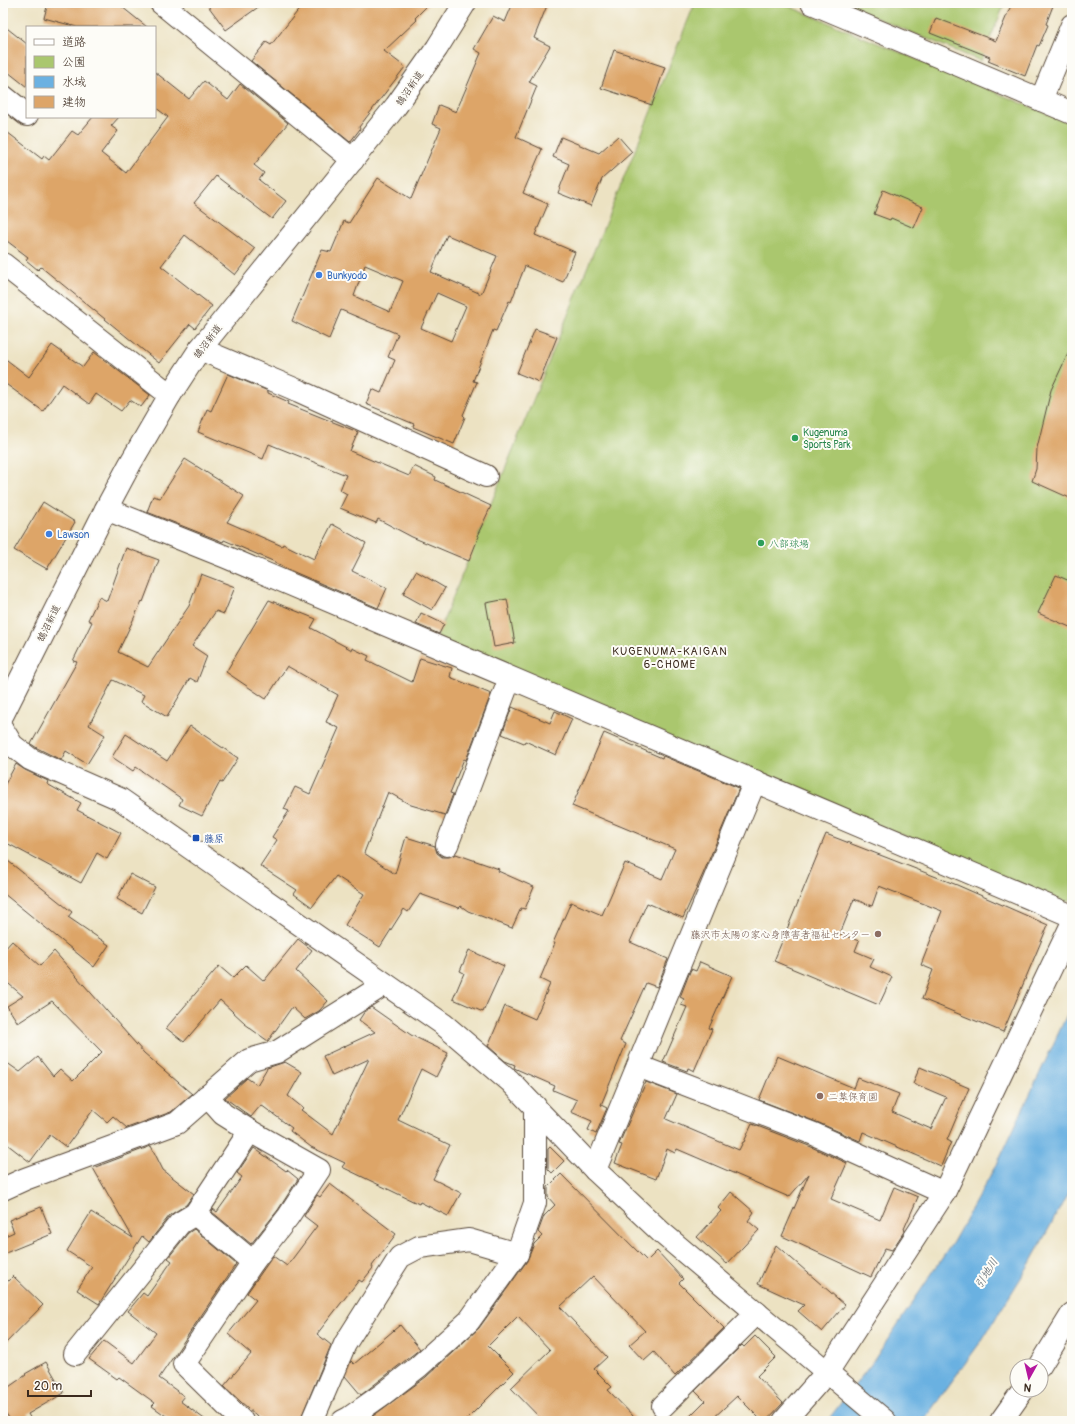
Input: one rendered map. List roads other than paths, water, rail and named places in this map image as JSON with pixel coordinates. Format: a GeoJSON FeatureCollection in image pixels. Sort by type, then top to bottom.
{"type":"FeatureCollection","features":[{"type":"Feature","properties":{"kind":"street"},"geometry":{"type":"LineString","coordinates":[[161,3],[353,160]]}},
{"type":"Feature","properties":{"kind":"street","name":"鵠沼新道"},"geometry":{"type":"LineString","coordinates":[[3,714],[106,509],[170,395],[200,349],[396,106],[437,48],[465,3]]}},
{"type":"Feature","properties":{"kind":"street"},"geometry":{"type":"LineString","coordinates":[[812,3],[1072,113]]}},
{"type":"Feature","properties":{"kind":"street"},"geometry":{"type":"LineString","coordinates":[[1041,100],[1072,25]]}},
{"type":"Feature","properties":{"kind":"street"},"geometry":{"type":"LineString","coordinates":[[3,96],[26,114]]}},
{"type":"Feature","properties":{"kind":"street"},"geometry":{"type":"LineString","coordinates":[[3,264],[170,395]]}},
{"type":"Feature","properties":{"kind":"street"},"geometry":{"type":"LineString","coordinates":[[200,349],[486,476]]}},
{"type":"Feature","properties":{"kind":"street"},"geometry":{"type":"LineString","coordinates":[[106,509],[226,557],[1072,916]]}},
{"type":"Feature","properties":{"kind":"street"},"geometry":{"type":"LineString","coordinates":[[447,845],[510,678]]}},
{"type":"Feature","properties":{"kind":"street"},"geometry":{"type":"LineString","coordinates":[[3,730],[12,745],[30,759],[120,799],[443,1024],[510,1081],[536,1106],[595,1170],[662,1233],[828,1371],[885,1421]]}},
{"type":"Feature","properties":{"kind":"street"},"geometry":{"type":"LineString","coordinates":[[595,1170],[755,782]]}},
{"type":"Feature","properties":{"kind":"street"},"geometry":{"type":"LineString","coordinates":[[784,1421],[828,1371],[944,1193],[1072,924]]}},
{"type":"Feature","properties":{"kind":"street"},"geometry":{"type":"LineString","coordinates":[[3,1189],[25,1179],[177,1123],[249,1060],[277,1052],[384,984]]}},
{"type":"Feature","properties":{"kind":"street"},"geometry":{"type":"LineString","coordinates":[[638,1066],[814,1134],[944,1193]]}},
{"type":"Feature","properties":{"kind":"street"},"geometry":{"type":"LineString","coordinates":[[207,1096],[223,1114],[250,1132],[319,1170],[288,1217],[253,1262],[184,1364],[242,1421]]}},
{"type":"Feature","properties":{"kind":"street"},"geometry":{"type":"LineString","coordinates":[[348,1420],[418,1367],[469,1321],[517,1254],[536,1204],[536,1106]]}},
{"type":"Feature","properties":{"kind":"street"},"geometry":{"type":"LineString","coordinates":[[75,1354],[180,1223],[195,1214],[250,1132]]}},
{"type":"Feature","properties":{"kind":"street"},"geometry":{"type":"LineString","coordinates":[[195,1214],[253,1262]]}},
{"type":"Feature","properties":{"kind":"street"},"geometry":{"type":"LineString","coordinates":[[312,1421],[345,1344],[400,1257],[419,1247],[469,1240],[517,1254]]}},
{"type":"Feature","properties":{"kind":"street"},"geometry":{"type":"LineString","coordinates":[[663,1406],[757,1313]]}},
{"type":"Feature","properties":{"kind":"street"},"geometry":{"type":"LineString","coordinates":[[1045,1358],[1072,1314]]}},
{"type":"Feature","properties":{"kind":"street"},"geometry":{"type":"LineString","coordinates":[[1001,1421],[1017,1398]]}},
{"type":"Feature","properties":{"kind":"water","name":"引地川"},"geometry":{"type":"Polygon","coordinates":[[[1072,1004],[1072,1186],[1029,1265],[982,1340],[923,1421],[827,1421],[872,1363],[953,1242],[1001,1156],[1072,1004]]]}},
{"type":"Feature","properties":{"kind":"place","name":"Bunkyodo"},"geometry":{"type":"Point","coordinates":[319,275]}},
{"type":"Feature","properties":{"kind":"place","name":"Kugenuma Sports Park"},"geometry":{"type":"Point","coordinates":[795,438]}},
{"type":"Feature","properties":{"kind":"place","name":"Lawson"},"geometry":{"type":"Point","coordinates":[49,534]}},
{"type":"Feature","properties":{"kind":"place","name":"八部球場"},"geometry":{"type":"Point","coordinates":[761,543]}},
{"type":"Feature","properties":{"kind":"place","name":"藤原"},"geometry":{"type":"Point","coordinates":[196,838]}},
{"type":"Feature","properties":{"kind":"place","name":"藤沢市太陽の家心身障害者福祉センター"},"geometry":{"type":"Point","coordinates":[878,934]}},
{"type":"Feature","properties":{"kind":"place","name":"二葉保育園"},"geometry":{"type":"Point","coordinates":[820,1096]}},
{"type":"Feature","properties":{"kind":"district","name":"KUGENUMA-KAIGAN 6-CHOME"},"geometry":{"type":"Point","coordinates":[670,657]}}]}
